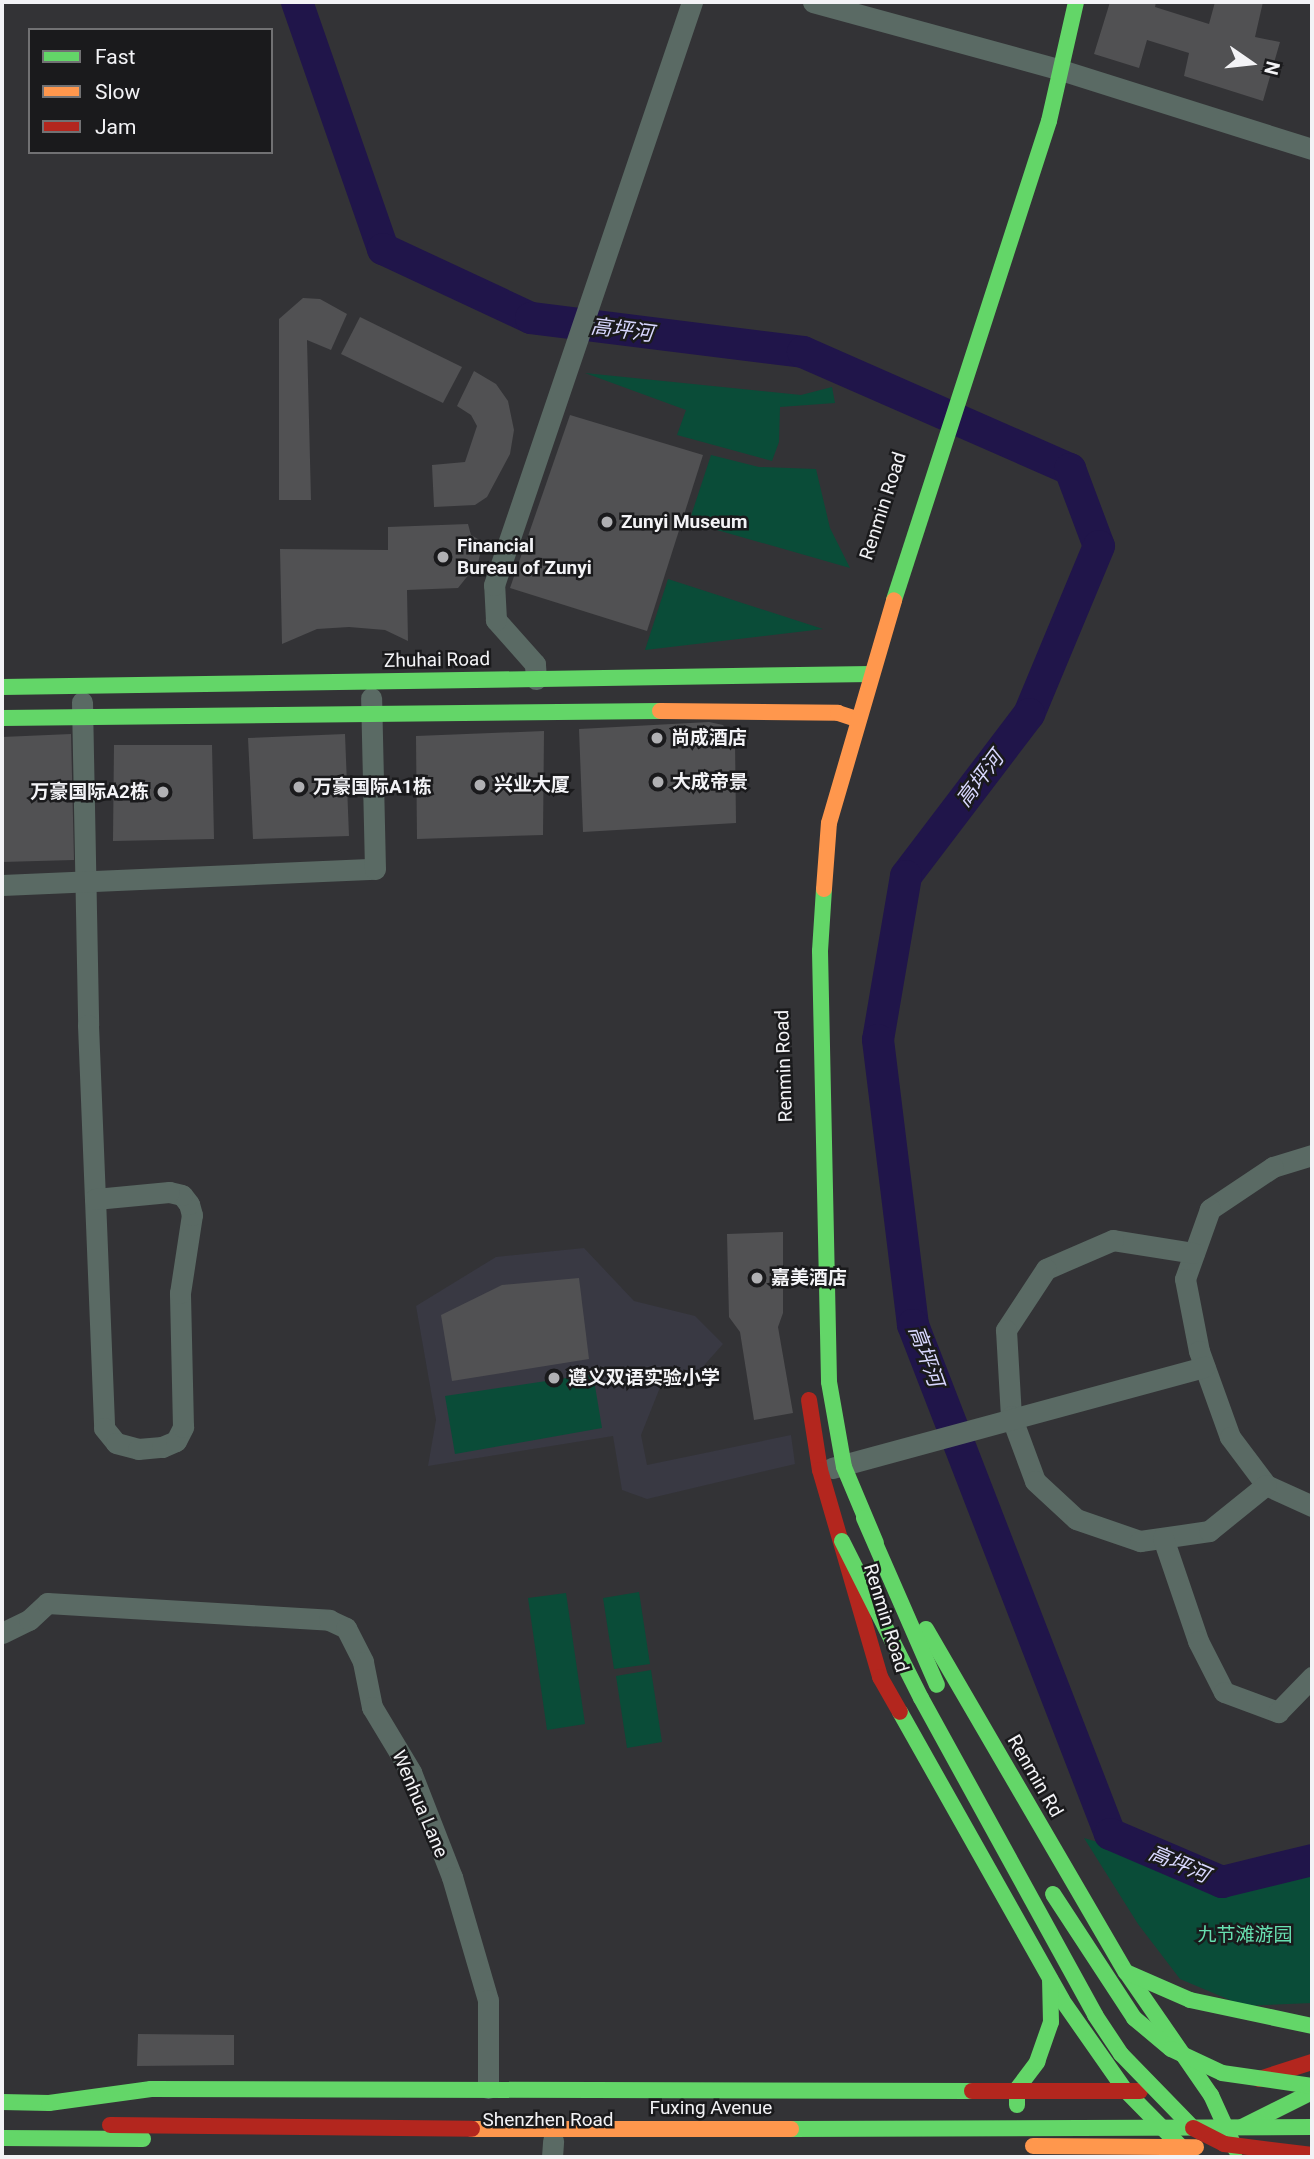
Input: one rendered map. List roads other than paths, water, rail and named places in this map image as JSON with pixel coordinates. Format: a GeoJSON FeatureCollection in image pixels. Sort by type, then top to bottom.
{"type":"FeatureCollection","features":[{"type":"Feature","properties":{"kind":"main road","name":"Renmin Road"},"geometry":{"type":"LineString","coordinates":[[844,1467],[829,1382],[820,951],[829,823],[856,719],[1049,121],[1063,2]]}},
{"type":"Feature","properties":{"kind":"main road","name":"Renmin Road"},"geometry":{"type":"LineString","coordinates":[[934,420],[1076,2]]}},
{"type":"Feature","properties":{"kind":"main road"},"geometry":{"type":"LineString","coordinates":[[843,700],[858,654]]}},
{"type":"Feature","properties":{"kind":"main road","name":"Zhuhai Road"},"geometry":{"type":"LineString","coordinates":[[2,718],[843,700],[872,674]]}},
{"type":"Feature","properties":{"kind":"main road","name":"Zhuhai Road"},"geometry":{"type":"LineString","coordinates":[[2,687],[536,679],[843,700]]}},
{"type":"Feature","properties":{"kind":"main road","name":"Zhuhai Road"},"geometry":{"type":"LineString","coordinates":[[843,700],[856,719]]}},
{"type":"Feature","properties":{"kind":"main road","name":"Renmin Road"},"geometry":{"type":"LineString","coordinates":[[804,1044],[808,1220]]}},
{"type":"Feature","properties":{"kind":"main road","name":"Renmin Road"},"geometry":{"type":"LineString","coordinates":[[807,1387],[820,1470],[880,1677],[1050,1978],[1125,2090],[1187,2153]]}},
{"type":"Feature","properties":{"kind":"main road","name":"Renmin Rd"},"geometry":{"type":"LineString","coordinates":[[844,1467],[864,1518],[894,1579],[1198,2098],[1230,2134],[1240,2157]]}},
{"type":"Feature","properties":{"kind":"main road"},"geometry":{"type":"LineString","coordinates":[[864,1518],[944,1700]]}},
{"type":"Feature","properties":{"kind":"main road"},"geometry":{"type":"LineString","coordinates":[[842,1541],[920,1698],[1095,2015],[1121,2054],[1196,2132],[1224,2144],[1312,2155]]}},
{"type":"Feature","properties":{"kind":"main road"},"geometry":{"type":"LineString","coordinates":[[1042,1874],[1134,2018],[1171,2049],[1222,2073],[1312,2086]]}},
{"type":"Feature","properties":{"kind":"main road"},"geometry":{"type":"LineString","coordinates":[[1126,1972],[1190,2000],[1312,2026]]}},
{"type":"Feature","properties":{"kind":"main road"},"geometry":{"type":"LineString","coordinates":[[1010,2146],[1017,2089],[1037,2062],[1051,2022],[1050,1978]]}},
{"type":"Feature","properties":{"kind":"main road"},"geometry":{"type":"LineString","coordinates":[[1198,2098],[1312,2062]]}},
{"type":"Feature","properties":{"kind":"main road","name":"Shenzhen Road"},"geometry":{"type":"LineString","coordinates":[[2,2102],[49,2103],[151,2090],[488,2088],[1125,2090],[1198,2098]]}},
{"type":"Feature","properties":{"kind":"main road","name":"Shenzhen Road"},"geometry":{"type":"LineString","coordinates":[[2,2138],[552,2149],[1010,2146],[1187,2153],[1312,2092]]}},
{"type":"Feature","properties":{"kind":"main road"},"geometry":{"type":"LineString","coordinates":[[49,2103],[110,2119]]}},
{"type":"Feature","properties":{"kind":"main road"},"geometry":{"type":"LineString","coordinates":[[1102,2109],[1312,2108]]}},
{"type":"Feature","properties":{"kind":"main road"},"geometry":{"type":"LineString","coordinates":[[1005,2109],[1033,2109]]}},
{"type":"Feature","properties":{"kind":"main road"},"geometry":{"type":"LineString","coordinates":[[36,2139],[110,2119],[459,2111]]}},
{"type":"Feature","properties":{"kind":"main road","name":"Fuxing Avenue"},"geometry":{"type":"LineString","coordinates":[[110,2119],[527,2130],[1312,2127]]}},
{"type":"Feature","properties":{"kind":"street"},"geometry":{"type":"LineString","coordinates":[[536,679],[536,664],[496,620],[494,584],[692,2]]}},
{"type":"Feature","properties":{"kind":"street"},"geometry":{"type":"LineString","coordinates":[[813,2],[1055,69],[1312,149]]}},
{"type":"Feature","properties":{"kind":"street"},"geometry":{"type":"LineString","coordinates":[[2,885],[85,884],[375,869],[371,682]]}},
{"type":"Feature","properties":{"kind":"street"},"geometry":{"type":"LineString","coordinates":[[82,686],[94,1199],[104,1428],[116,1443],[138,1449],[162,1447],[176,1441],[183,1427],[180,1293],[192,1215],[189,1204],[182,1195],[169,1192],[94,1199]]}},
{"type":"Feature","properties":{"kind":"street"},"geometry":{"type":"LineString","coordinates":[[1312,1155],[1273,1167],[1210,1209],[1185,1279],[1205,1367],[1230,1437],[1266,1485],[1312,1506]]}},
{"type":"Feature","properties":{"kind":"street"},"geometry":{"type":"LineString","coordinates":[[1194,1252],[1113,1240],[1046,1269],[1006,1330],[1011,1416],[1035,1481],[1076,1519],[1140,1541],[1209,1531],[1266,1485]]}},
{"type":"Feature","properties":{"kind":"street"},"geometry":{"type":"LineString","coordinates":[[820,1470],[844,1467],[1011,1416],[1205,1367]]}},
{"type":"Feature","properties":{"kind":"street"},"geometry":{"type":"LineString","coordinates":[[1163,1538],[1198,1641],[1224,1692],[1278,1712],[1312,1678]]}},
{"type":"Feature","properties":{"kind":"street","name":"Wenhua Lane"},"geometry":{"type":"LineString","coordinates":[[2,1633],[29,1620],[47,1602],[329,1620],[346,1628],[363,1662],[372,1707],[411,1772],[452,1877],[488,2000],[488,2088]]}},
{"type":"Feature","properties":{"kind":"waterway","name":"高坪河"},"geometry":{"type":"LineString","coordinates":[[297,2],[383,249],[531,318],[803,352],[1070,469],[1099,546],[1029,714],[906,876],[878,1040],[913,1325],[1110,1834],[1222,1882],[1312,1860]]}},
{"type":"Feature","properties":{"kind":"place","name":"Zunyi Museum"},"geometry":{"type":"Point","coordinates":[607,522]}},
{"type":"Feature","properties":{"kind":"place","name":"Financial Bureau of Zunyi"},"geometry":{"type":"Point","coordinates":[443,557]}},
{"type":"Feature","properties":{"kind":"place","name":"尚成酒店"},"geometry":{"type":"Point","coordinates":[657,738]}},
{"type":"Feature","properties":{"kind":"place","name":"大成帝景"},"geometry":{"type":"Point","coordinates":[658,782]}},
{"type":"Feature","properties":{"kind":"place","name":"兴业大厦"},"geometry":{"type":"Point","coordinates":[480,785]}},
{"type":"Feature","properties":{"kind":"place","name":"万豪国际A1栋"},"geometry":{"type":"Point","coordinates":[299,787]}},
{"type":"Feature","properties":{"kind":"place","name":"万豪国际A2栋"},"geometry":{"type":"Point","coordinates":[163,792]}},
{"type":"Feature","properties":{"kind":"place","name":"嘉美酒店"},"geometry":{"type":"Point","coordinates":[757,1278]}},
{"type":"Feature","properties":{"kind":"place","name":"遵义双语实验小学"},"geometry":{"type":"Point","coordinates":[554,1378]}},
{"type":"Feature","properties":{"kind":"park label","name":"九节滩游园"},"geometry":{"type":"Point","coordinates":[1245,1935]}}]}
